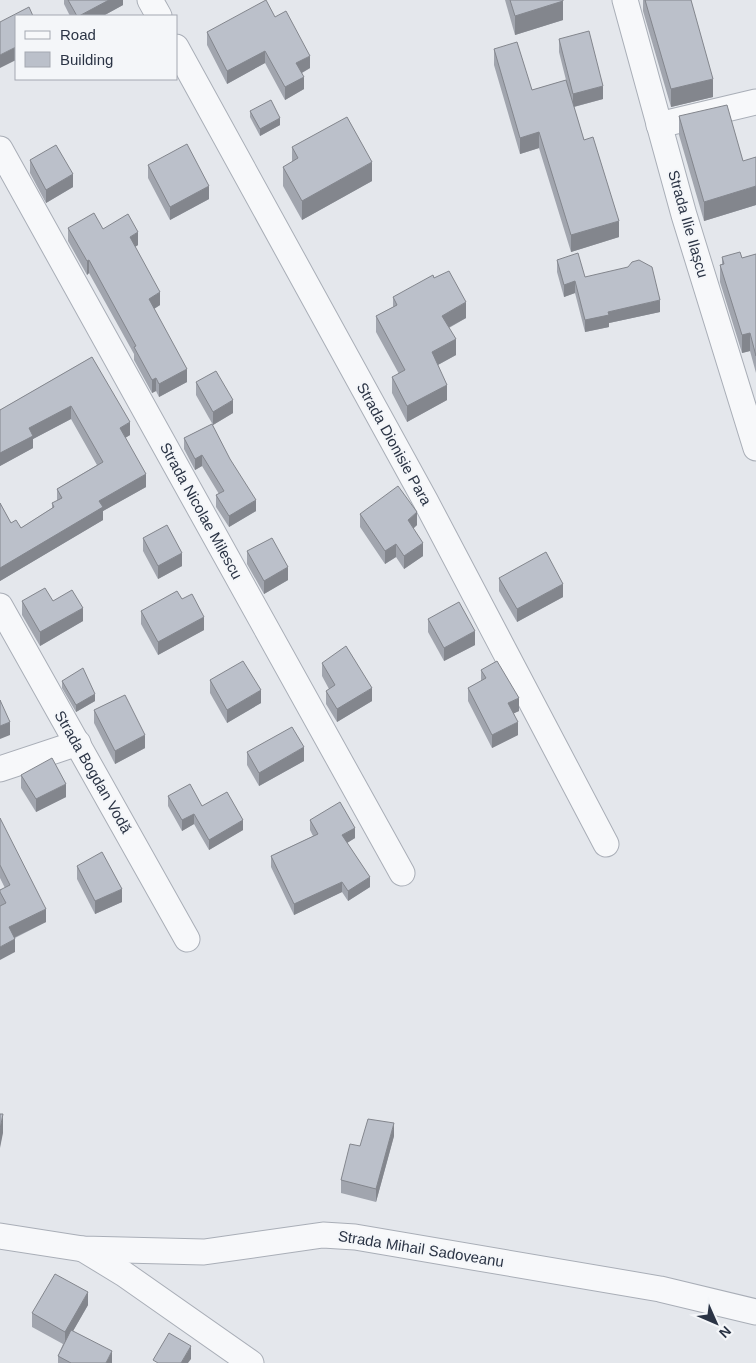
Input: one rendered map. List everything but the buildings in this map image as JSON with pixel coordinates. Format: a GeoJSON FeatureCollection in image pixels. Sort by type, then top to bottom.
{"type":"FeatureCollection","features":[{"type":"Feature","properties":{"kind":"street"},"geometry":{"type":"LineString","coordinates":[[150,0],[158,15]]}},
{"type":"Feature","properties":{"kind":"street","name":"Strada Ilie Ilașcu"},"geometry":{"type":"LineString","coordinates":[[625,0],[684,215],[756,448]]}},
{"type":"Feature","properties":{"kind":"street","name":"Strada Dionisie Para"},"geometry":{"type":"LineString","coordinates":[[178,51],[425,500],[606,844]]}},
{"type":"Feature","properties":{"kind":"street"},"geometry":{"type":"LineString","coordinates":[[659,124],[756,102]]}},
{"type":"Feature","properties":{"kind":"street","name":"Strada Nicolae Milescu"},"geometry":{"type":"LineString","coordinates":[[0,150],[402,873]]}},
{"type":"Feature","properties":{"kind":"street","name":"Strada Bogdan Vodă"},"geometry":{"type":"LineString","coordinates":[[0,606],[187,939]]}},
{"type":"Feature","properties":{"kind":"street"},"geometry":{"type":"LineString","coordinates":[[0,769],[78,743]]}},
{"type":"Feature","properties":{"kind":"street","name":"Strada Mihail Sadoveanu"},"geometry":{"type":"LineString","coordinates":[[0,1236],[82,1249],[204,1252],[323,1235],[355,1237],[660,1289],[756,1312]]}},
{"type":"Feature","properties":{"kind":"street","name":"Strada Mihail Sadoveanu"},"geometry":{"type":"LineString","coordinates":[[82,1249],[124,1274],[251,1363]]}}]}
